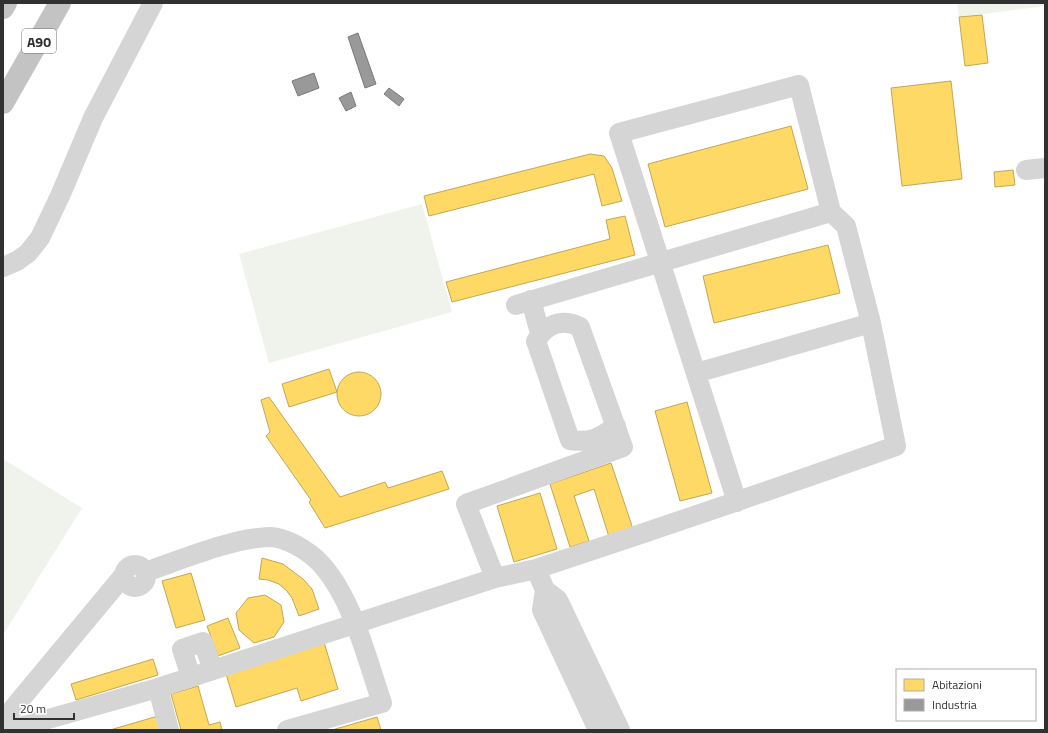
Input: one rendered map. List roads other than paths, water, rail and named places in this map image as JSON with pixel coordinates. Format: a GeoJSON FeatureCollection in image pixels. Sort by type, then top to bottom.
{"type":"FeatureCollection","features":[{"type":"Feature","properties":{"kind":"highway"},"geometry":{"type":"LineString","coordinates":[[3,8],[6,3]]}},
{"type":"Feature","properties":{"kind":"highway","name":"A90"},"geometry":{"type":"LineString","coordinates":[[3,103],[60,3]]}},
{"type":"Feature","properties":{"kind":"highway"},"geometry":{"type":"LineString","coordinates":[[3,120],[17,78]]}},
{"type":"Feature","properties":{"kind":"street"},"geometry":{"type":"LineString","coordinates":[[3,267],[11,264],[28,253],[40,238],[60,196],[93,118],[153,3]]}},
{"type":"Feature","properties":{"kind":"street"},"geometry":{"type":"LineString","coordinates":[[287,730],[382,703],[355,624],[334,581],[321,564],[305,550],[288,541],[271,537],[218,547],[145,572],[145,580],[143,583],[134,587],[125,582],[124,575],[5,718],[8,730],[158,688],[355,624],[495,578],[536,568],[737,502],[896,446],[871,323],[846,226],[831,212],[799,85],[619,133],[737,502]]}},
{"type":"Feature","properties":{"kind":"street"},"geometry":{"type":"LineString","coordinates":[[540,333],[523,302],[661,263],[831,212]]}},
{"type":"Feature","properties":{"kind":"street"},"geometry":{"type":"LineString","coordinates":[[563,291],[572,322]]}},
{"type":"Feature","properties":{"kind":"street"},"geometry":{"type":"LineString","coordinates":[[495,578],[466,504],[623,447],[616,426],[580,327],[572,322],[562,322],[549,326],[540,333],[536,341],[570,440],[583,442],[601,436],[616,426]]}},
{"type":"Feature","properties":{"kind":"street"},"geometry":{"type":"LineString","coordinates":[[696,373],[871,323]]}},
{"type":"Feature","properties":{"kind":"street"},"geometry":{"type":"LineString","coordinates":[[536,568],[545,590],[558,600],[620,730]]}},
{"type":"Feature","properties":{"kind":"street"},"geometry":{"type":"LineString","coordinates":[[545,590],[542,610],[598,730]]}},
{"type":"Feature","properties":{"kind":"street"},"geometry":{"type":"LineString","coordinates":[[191,677],[182,648],[203,642],[213,670]]}},
{"type":"Feature","properties":{"kind":"street"},"geometry":{"type":"LineString","coordinates":[[158,688],[170,730]]}}]}
